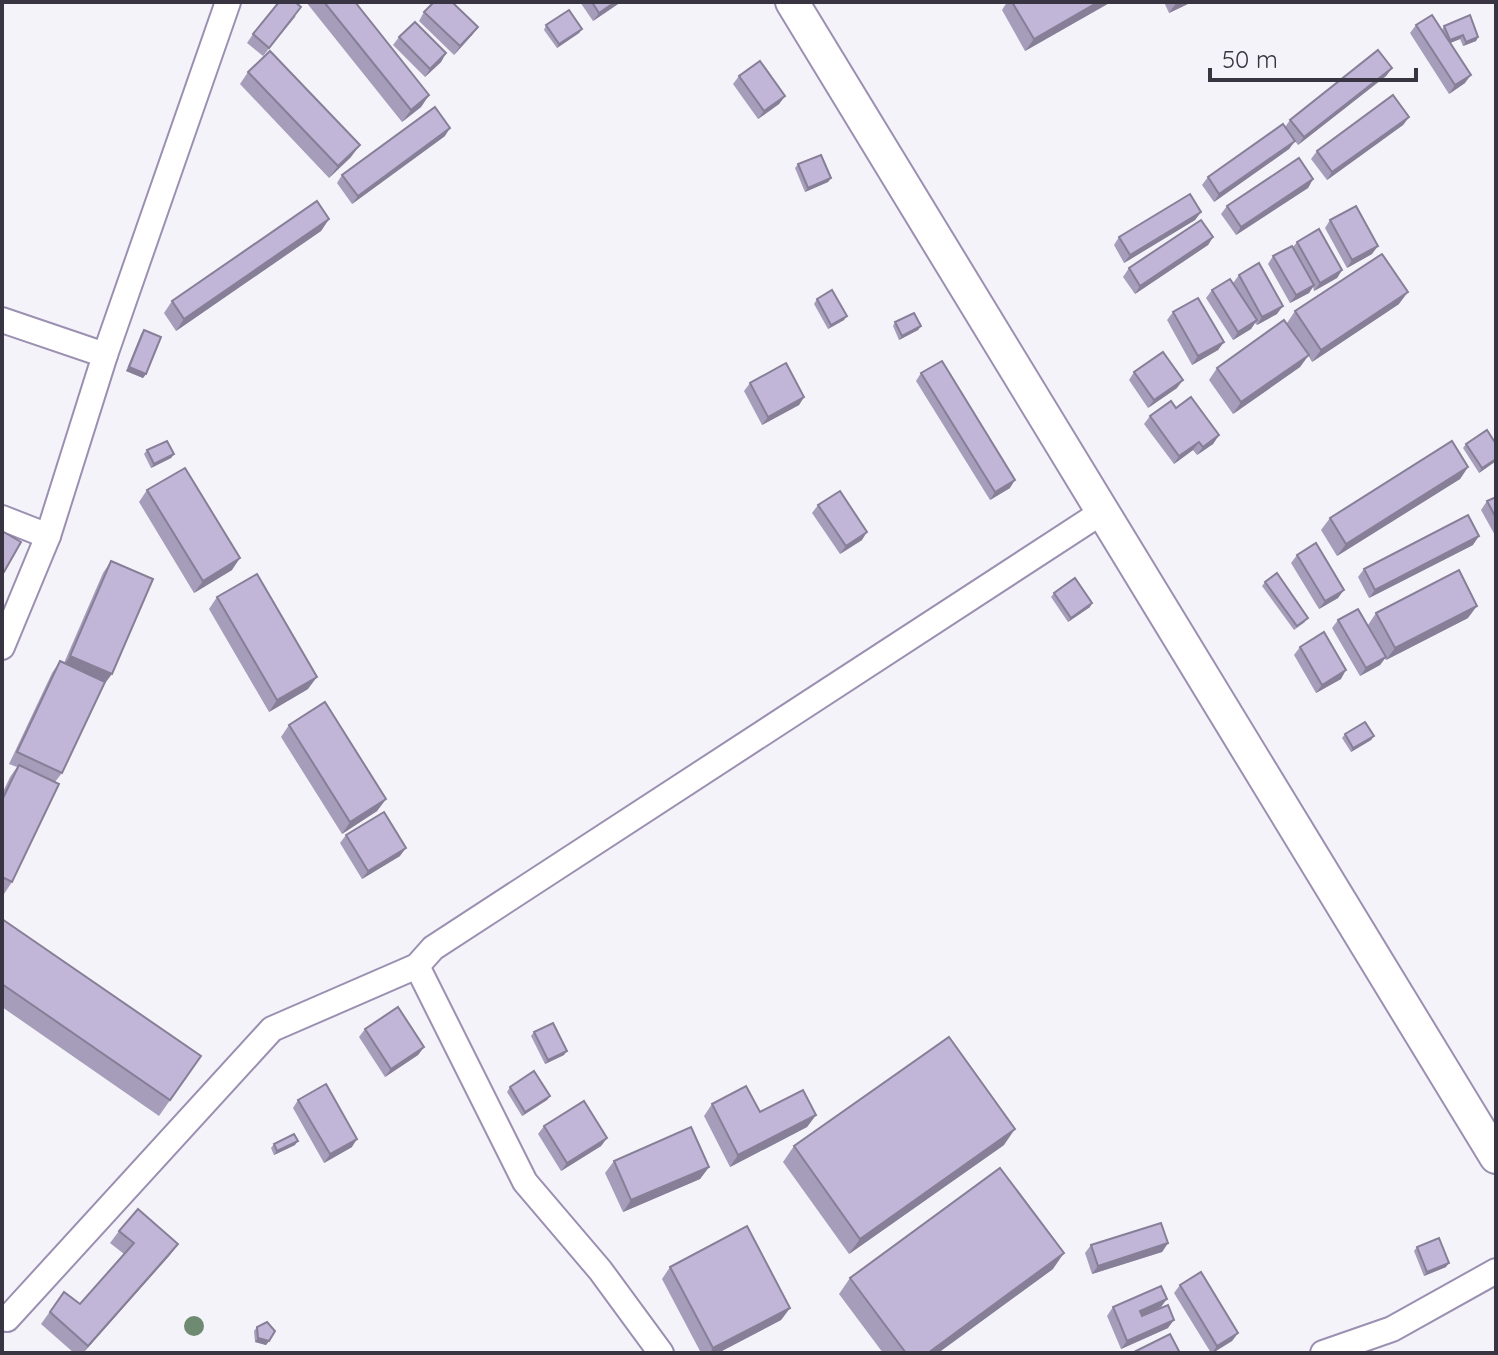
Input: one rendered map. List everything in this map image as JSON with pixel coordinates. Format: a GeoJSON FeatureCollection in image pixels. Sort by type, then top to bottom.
{"type":"FeatureCollection","features":[{"type":"Feature","properties":{"kind":"main road"},"geometry":{"type":"LineString","coordinates":[[792,2],[1496,1157]]}},
{"type":"Feature","properties":{"kind":"street"},"geometry":{"type":"LineString","coordinates":[[2,647],[48,536],[105,355],[228,2]]}},
{"type":"Feature","properties":{"kind":"street"},"geometry":{"type":"LineString","coordinates":[[2,320],[105,355]]}},
{"type":"Feature","properties":{"kind":"street"},"geometry":{"type":"LineString","coordinates":[[7,1319],[272,1029],[417,966],[433,948],[1102,512]]}},
{"type":"Feature","properties":{"kind":"street"},"geometry":{"type":"LineString","coordinates":[[2,518],[48,536]]}},
{"type":"Feature","properties":{"kind":"street"},"geometry":{"type":"LineString","coordinates":[[417,966],[525,1182],[600,1270],[661,1353]]}},
{"type":"Feature","properties":{"kind":"street"},"geometry":{"type":"LineString","coordinates":[[1323,1353],[1392,1329],[1496,1271]]}},
{"type":"Feature","properties":{"kind":"building"},"geometry":{"type":"Polygon","coordinates":[[[279,2],[295,2],[301,7],[269,48],[253,34],[279,2]]]}},
{"type":"Feature","properties":{"kind":"building"},"geometry":{"type":"Polygon","coordinates":[[[324,2],[355,2],[429,95],[411,110],[324,2]]]}},
{"type":"Feature","properties":{"kind":"building"},"geometry":{"type":"Polygon","coordinates":[[[434,2],[452,2],[478,27],[460,46],[424,12],[434,2]]]}},
{"type":"Feature","properties":{"kind":"building"},"geometry":{"type":"Polygon","coordinates":[[[592,2],[615,2],[599,13],[592,2]]]}},
{"type":"Feature","properties":{"kind":"building"},"geometry":{"type":"Polygon","coordinates":[[[1012,2],[1098,2],[1034,39],[1012,2]]]}},
{"type":"Feature","properties":{"kind":"building"},"geometry":{"type":"Polygon","coordinates":[[[569,10],[582,29],[559,44],[546,25],[569,10]]]}},
{"type":"Feature","properties":{"kind":"building"},"geometry":{"type":"Polygon","coordinates":[[[1432,15],[1471,75],[1455,85],[1416,25],[1432,15]]]}},
{"type":"Feature","properties":{"kind":"building"},"geometry":{"type":"Polygon","coordinates":[[[1470,15],[1478,37],[1466,42],[1463,35],[1450,40],[1444,26],[1470,15]]]}},
{"type":"Feature","properties":{"kind":"building"},"geometry":{"type":"Polygon","coordinates":[[[415,22],[446,53],[430,69],[399,37],[415,22]]]}},
{"type":"Feature","properties":{"kind":"building"},"geometry":{"type":"Polygon","coordinates":[[[1378,50],[1392,68],[1304,137],[1290,120],[1378,50]]]}},
{"type":"Feature","properties":{"kind":"building"},"geometry":{"type":"Polygon","coordinates":[[[270,51],[360,145],[338,166],[248,72],[270,51]]]}},
{"type":"Feature","properties":{"kind":"building"},"geometry":{"type":"Polygon","coordinates":[[[760,61],[785,96],[764,111],[739,76],[760,61]]]}},
{"type":"Feature","properties":{"kind":"building"},"geometry":{"type":"Polygon","coordinates":[[[1393,95],[1409,117],[1332,172],[1317,151],[1393,95]]]}},
{"type":"Feature","properties":{"kind":"building"},"geometry":{"type":"Polygon","coordinates":[[[435,107],[450,128],[358,196],[342,175],[435,107]]]}},
{"type":"Feature","properties":{"kind":"building"},"geometry":{"type":"Polygon","coordinates":[[[1283,124],[1295,141],[1219,194],[1208,177],[1283,124]]]}},
{"type":"Feature","properties":{"kind":"building"},"geometry":{"type":"Polygon","coordinates":[[[821,155],[831,178],[808,188],[798,164],[821,155]]]}},
{"type":"Feature","properties":{"kind":"building"},"geometry":{"type":"Polygon","coordinates":[[[1299,158],[1313,179],[1241,227],[1227,206],[1299,158]]]}},
{"type":"Feature","properties":{"kind":"building"},"geometry":{"type":"Polygon","coordinates":[[[1190,194],[1201,212],[1130,255],[1119,237],[1190,194]]]}},
{"type":"Feature","properties":{"kind":"building"},"geometry":{"type":"Polygon","coordinates":[[[317,201],[329,219],[184,319],[172,301],[317,201]]]}},
{"type":"Feature","properties":{"kind":"building"},"geometry":{"type":"Polygon","coordinates":[[[1356,206],[1378,246],[1352,260],[1330,220],[1356,206]]]}},
{"type":"Feature","properties":{"kind":"building"},"geometry":{"type":"Polygon","coordinates":[[[1201,220],[1213,237],[1140,286],[1129,268],[1201,220]]]}},
{"type":"Feature","properties":{"kind":"building"},"geometry":{"type":"Polygon","coordinates":[[[1319,229],[1342,270],[1320,283],[1297,242],[1319,229]]]}},
{"type":"Feature","properties":{"kind":"building"},"geometry":{"type":"Polygon","coordinates":[[[1292,246],[1314,285],[1296,295],[1273,256],[1292,246]]]}},
{"type":"Feature","properties":{"kind":"building"},"geometry":{"type":"Polygon","coordinates":[[[1382,254],[1408,292],[1321,350],[1295,311],[1382,254]]]}},
{"type":"Feature","properties":{"kind":"building"},"geometry":{"type":"Polygon","coordinates":[[[1259,263],[1283,306],[1262,317],[1239,275],[1259,263]]]}},
{"type":"Feature","properties":{"kind":"building"},"geometry":{"type":"Polygon","coordinates":[[[1230,279],[1257,320],[1238,332],[1212,290],[1230,279]]]}},
{"type":"Feature","properties":{"kind":"building"},"geometry":{"type":"Polygon","coordinates":[[[832,290],[847,316],[831,325],[817,299],[832,290]]]}},
{"type":"Feature","properties":{"kind":"building"},"geometry":{"type":"Polygon","coordinates":[[[1198,298],[1224,342],[1198,356],[1173,312],[1198,298]]]}},
{"type":"Feature","properties":{"kind":"building"},"geometry":{"type":"Polygon","coordinates":[[[914,313],[921,326],[902,336],[895,322],[914,313]]]}},
{"type":"Feature","properties":{"kind":"building"},"geometry":{"type":"Polygon","coordinates":[[[1284,320],[1309,355],[1241,402],[1217,368],[1284,320]]]}},
{"type":"Feature","properties":{"kind":"building"},"geometry":{"type":"Polygon","coordinates":[[[144,330],[161,337],[146,374],[129,367],[144,330]]]}},
{"type":"Feature","properties":{"kind":"building"},"geometry":{"type":"Polygon","coordinates":[[[1163,352],[1183,380],[1154,400],[1134,372],[1163,352]]]}},
{"type":"Feature","properties":{"kind":"building"},"geometry":{"type":"Polygon","coordinates":[[[942,361],[1015,480],[995,492],[921,373],[942,361]]]}},
{"type":"Feature","properties":{"kind":"building"},"geometry":{"type":"Polygon","coordinates":[[[786,363],[804,397],[768,417],[750,383],[786,363]]]}},
{"type":"Feature","properties":{"kind":"building"},"geometry":{"type":"Polygon","coordinates":[[[1191,397],[1219,435],[1203,447],[1199,442],[1179,456],[1150,416],[1171,401],[1176,408],[1191,397]]]}},
{"type":"Feature","properties":{"kind":"building"},"geometry":{"type":"Polygon","coordinates":[[[1487,430],[1496,444],[1496,459],[1482,468],[1466,444],[1487,430]]]}},
{"type":"Feature","properties":{"kind":"building"},"geometry":{"type":"Polygon","coordinates":[[[167,441],[174,454],[154,464],[147,450],[167,441]]]}},
{"type":"Feature","properties":{"kind":"building"},"geometry":{"type":"Polygon","coordinates":[[[1452,441],[1468,467],[1346,544],[1330,518],[1452,441]]]}},
{"type":"Feature","properties":{"kind":"building"},"geometry":{"type":"Polygon","coordinates":[[[185,468],[240,558],[203,581],[147,490],[185,468]]]}},
{"type":"Feature","properties":{"kind":"building"},"geometry":{"type":"Polygon","coordinates":[[[840,491],[867,532],[846,546],[818,505],[840,491]]]}},
{"type":"Feature","properties":{"kind":"building"},"geometry":{"type":"Polygon","coordinates":[[[1496,497],[1496,518],[1487,501],[1496,497]]]}},
{"type":"Feature","properties":{"kind":"building"},"geometry":{"type":"Polygon","coordinates":[[[1468,515],[1479,536],[1375,590],[1364,569],[1468,515]]]}},
{"type":"Feature","properties":{"kind":"building"},"geometry":{"type":"Polygon","coordinates":[[[2,531],[21,542],[4,572],[2,571],[2,531]]]}},
{"type":"Feature","properties":{"kind":"building"},"geometry":{"type":"Polygon","coordinates":[[[1316,543],[1344,590],[1325,601],[1297,555],[1316,543]]]}},
{"type":"Feature","properties":{"kind":"building"},"geometry":{"type":"Polygon","coordinates":[[[111,561],[153,579],[112,674],[70,656],[111,561]]]}},
{"type":"Feature","properties":{"kind":"building"},"geometry":{"type":"Polygon","coordinates":[[[1459,570],[1477,606],[1395,648],[1376,613],[1459,570]]]}},
{"type":"Feature","properties":{"kind":"building"},"geometry":{"type":"Polygon","coordinates":[[[1277,573],[1308,618],[1297,626],[1265,582],[1277,573]]]}},
{"type":"Feature","properties":{"kind":"building"},"geometry":{"type":"Polygon","coordinates":[[[257,574],[317,677],[277,700],[217,597],[257,574]]]}},
{"type":"Feature","properties":{"kind":"building"},"geometry":{"type":"Polygon","coordinates":[[[1075,578],[1092,603],[1071,618],[1054,593],[1075,578]]]}},
{"type":"Feature","properties":{"kind":"building"},"geometry":{"type":"Polygon","coordinates":[[[1358,609],[1386,657],[1366,668],[1338,620],[1358,609]]]}},
{"type":"Feature","properties":{"kind":"building"},"geometry":{"type":"Polygon","coordinates":[[[1324,632],[1346,670],[1322,685],[1300,647],[1324,632]]]}},
{"type":"Feature","properties":{"kind":"building"},"geometry":{"type":"Polygon","coordinates":[[[60,661],[105,682],[62,773],[17,752],[60,661]]]}},
{"type":"Feature","properties":{"kind":"building"},"geometry":{"type":"Polygon","coordinates":[[[325,702],[386,799],[350,822],[289,725],[325,702]]]}},
{"type":"Feature","properties":{"kind":"building"},"geometry":{"type":"Polygon","coordinates":[[[1365,722],[1374,736],[1353,748],[1345,734],[1365,722]]]}},
{"type":"Feature","properties":{"kind":"building"},"geometry":{"type":"Polygon","coordinates":[[[19,765],[59,784],[12,882],[2,877],[2,800],[19,765]]]}},
{"type":"Feature","properties":{"kind":"building"},"geometry":{"type":"Polygon","coordinates":[[[384,812],[406,848],[368,871],[346,835],[384,812]]]}},
{"type":"Feature","properties":{"kind":"building"},"geometry":{"type":"Polygon","coordinates":[[[2,919],[201,1056],[170,1100],[2,984],[2,919]]]}},
{"type":"Feature","properties":{"kind":"building"},"geometry":{"type":"Polygon","coordinates":[[[398,1007],[424,1047],[391,1069],[365,1029],[398,1007]]]}},
{"type":"Feature","properties":{"kind":"building"},"geometry":{"type":"Polygon","coordinates":[[[553,1023],[567,1051],[548,1060],[534,1032],[553,1023]]]}},
{"type":"Feature","properties":{"kind":"building"},"geometry":{"type":"Polygon","coordinates":[[[949,1037],[1015,1129],[860,1239],[794,1146],[949,1037]]]}},
{"type":"Feature","properties":{"kind":"building"},"geometry":{"type":"Polygon","coordinates":[[[534,1071],[550,1096],[525,1112],[510,1087],[534,1071]]]}},
{"type":"Feature","properties":{"kind":"building"},"geometry":{"type":"Polygon","coordinates":[[[326,1084],[357,1139],[330,1154],[298,1100],[326,1084]]]}},
{"type":"Feature","properties":{"kind":"building"},"geometry":{"type":"Polygon","coordinates":[[[746,1086],[760,1112],[803,1090],[816,1115],[738,1155],[712,1104],[746,1086]]]}},
{"type":"Feature","properties":{"kind":"building"},"geometry":{"type":"Polygon","coordinates":[[[584,1101],[607,1138],[567,1163],[544,1126],[584,1101]]]}},
{"type":"Feature","properties":{"kind":"building"},"geometry":{"type":"Polygon","coordinates":[[[691,1127],[709,1167],[631,1200],[614,1161],[691,1127]]]}},
{"type":"Feature","properties":{"kind":"building"},"geometry":{"type":"Polygon","coordinates":[[[294,1134],[298,1141],[277,1151],[274,1144],[294,1134]]]}},
{"type":"Feature","properties":{"kind":"building"},"geometry":{"type":"Polygon","coordinates":[[[1000,1168],[1064,1253],[928,1353],[906,1353],[850,1278],[1000,1168]]]}},
{"type":"Feature","properties":{"kind":"building"},"geometry":{"type":"Polygon","coordinates":[[[138,1209],[178,1244],[88,1346],[50,1312],[64,1292],[80,1304],[134,1243],[119,1231],[138,1209]]]}},
{"type":"Feature","properties":{"kind":"building"},"geometry":{"type":"Polygon","coordinates":[[[1161,1223],[1168,1243],[1098,1266],[1091,1245],[1161,1223]]]}},
{"type":"Feature","properties":{"kind":"building"},"geometry":{"type":"Polygon","coordinates":[[[747,1226],[790,1308],[713,1348],[670,1267],[747,1226]]]}},
{"type":"Feature","properties":{"kind":"building"},"geometry":{"type":"Polygon","coordinates":[[[1439,1238],[1449,1263],[1427,1272],[1417,1247],[1439,1238]]]}},
{"type":"Feature","properties":{"kind":"building"},"geometry":{"type":"Polygon","coordinates":[[[1201,1272],[1238,1333],[1217,1346],[1180,1285],[1201,1272]]]}},
{"type":"Feature","properties":{"kind":"building"},"geometry":{"type":"Polygon","coordinates":[[[1161,1286],[1167,1299],[1140,1311],[1142,1316],[1168,1305],[1174,1320],[1127,1341],[1113,1307],[1161,1286]]]}},
{"type":"Feature","properties":{"kind":"building"},"geometry":{"type":"Polygon","coordinates":[[[267,1322],[275,1331],[269,1341],[258,1338],[257,1327],[267,1322]]]}},
{"type":"Feature","properties":{"kind":"building"},"geometry":{"type":"Polygon","coordinates":[[[1170,1334],[1180,1353],[1132,1353],[1170,1334]]]}}]}
